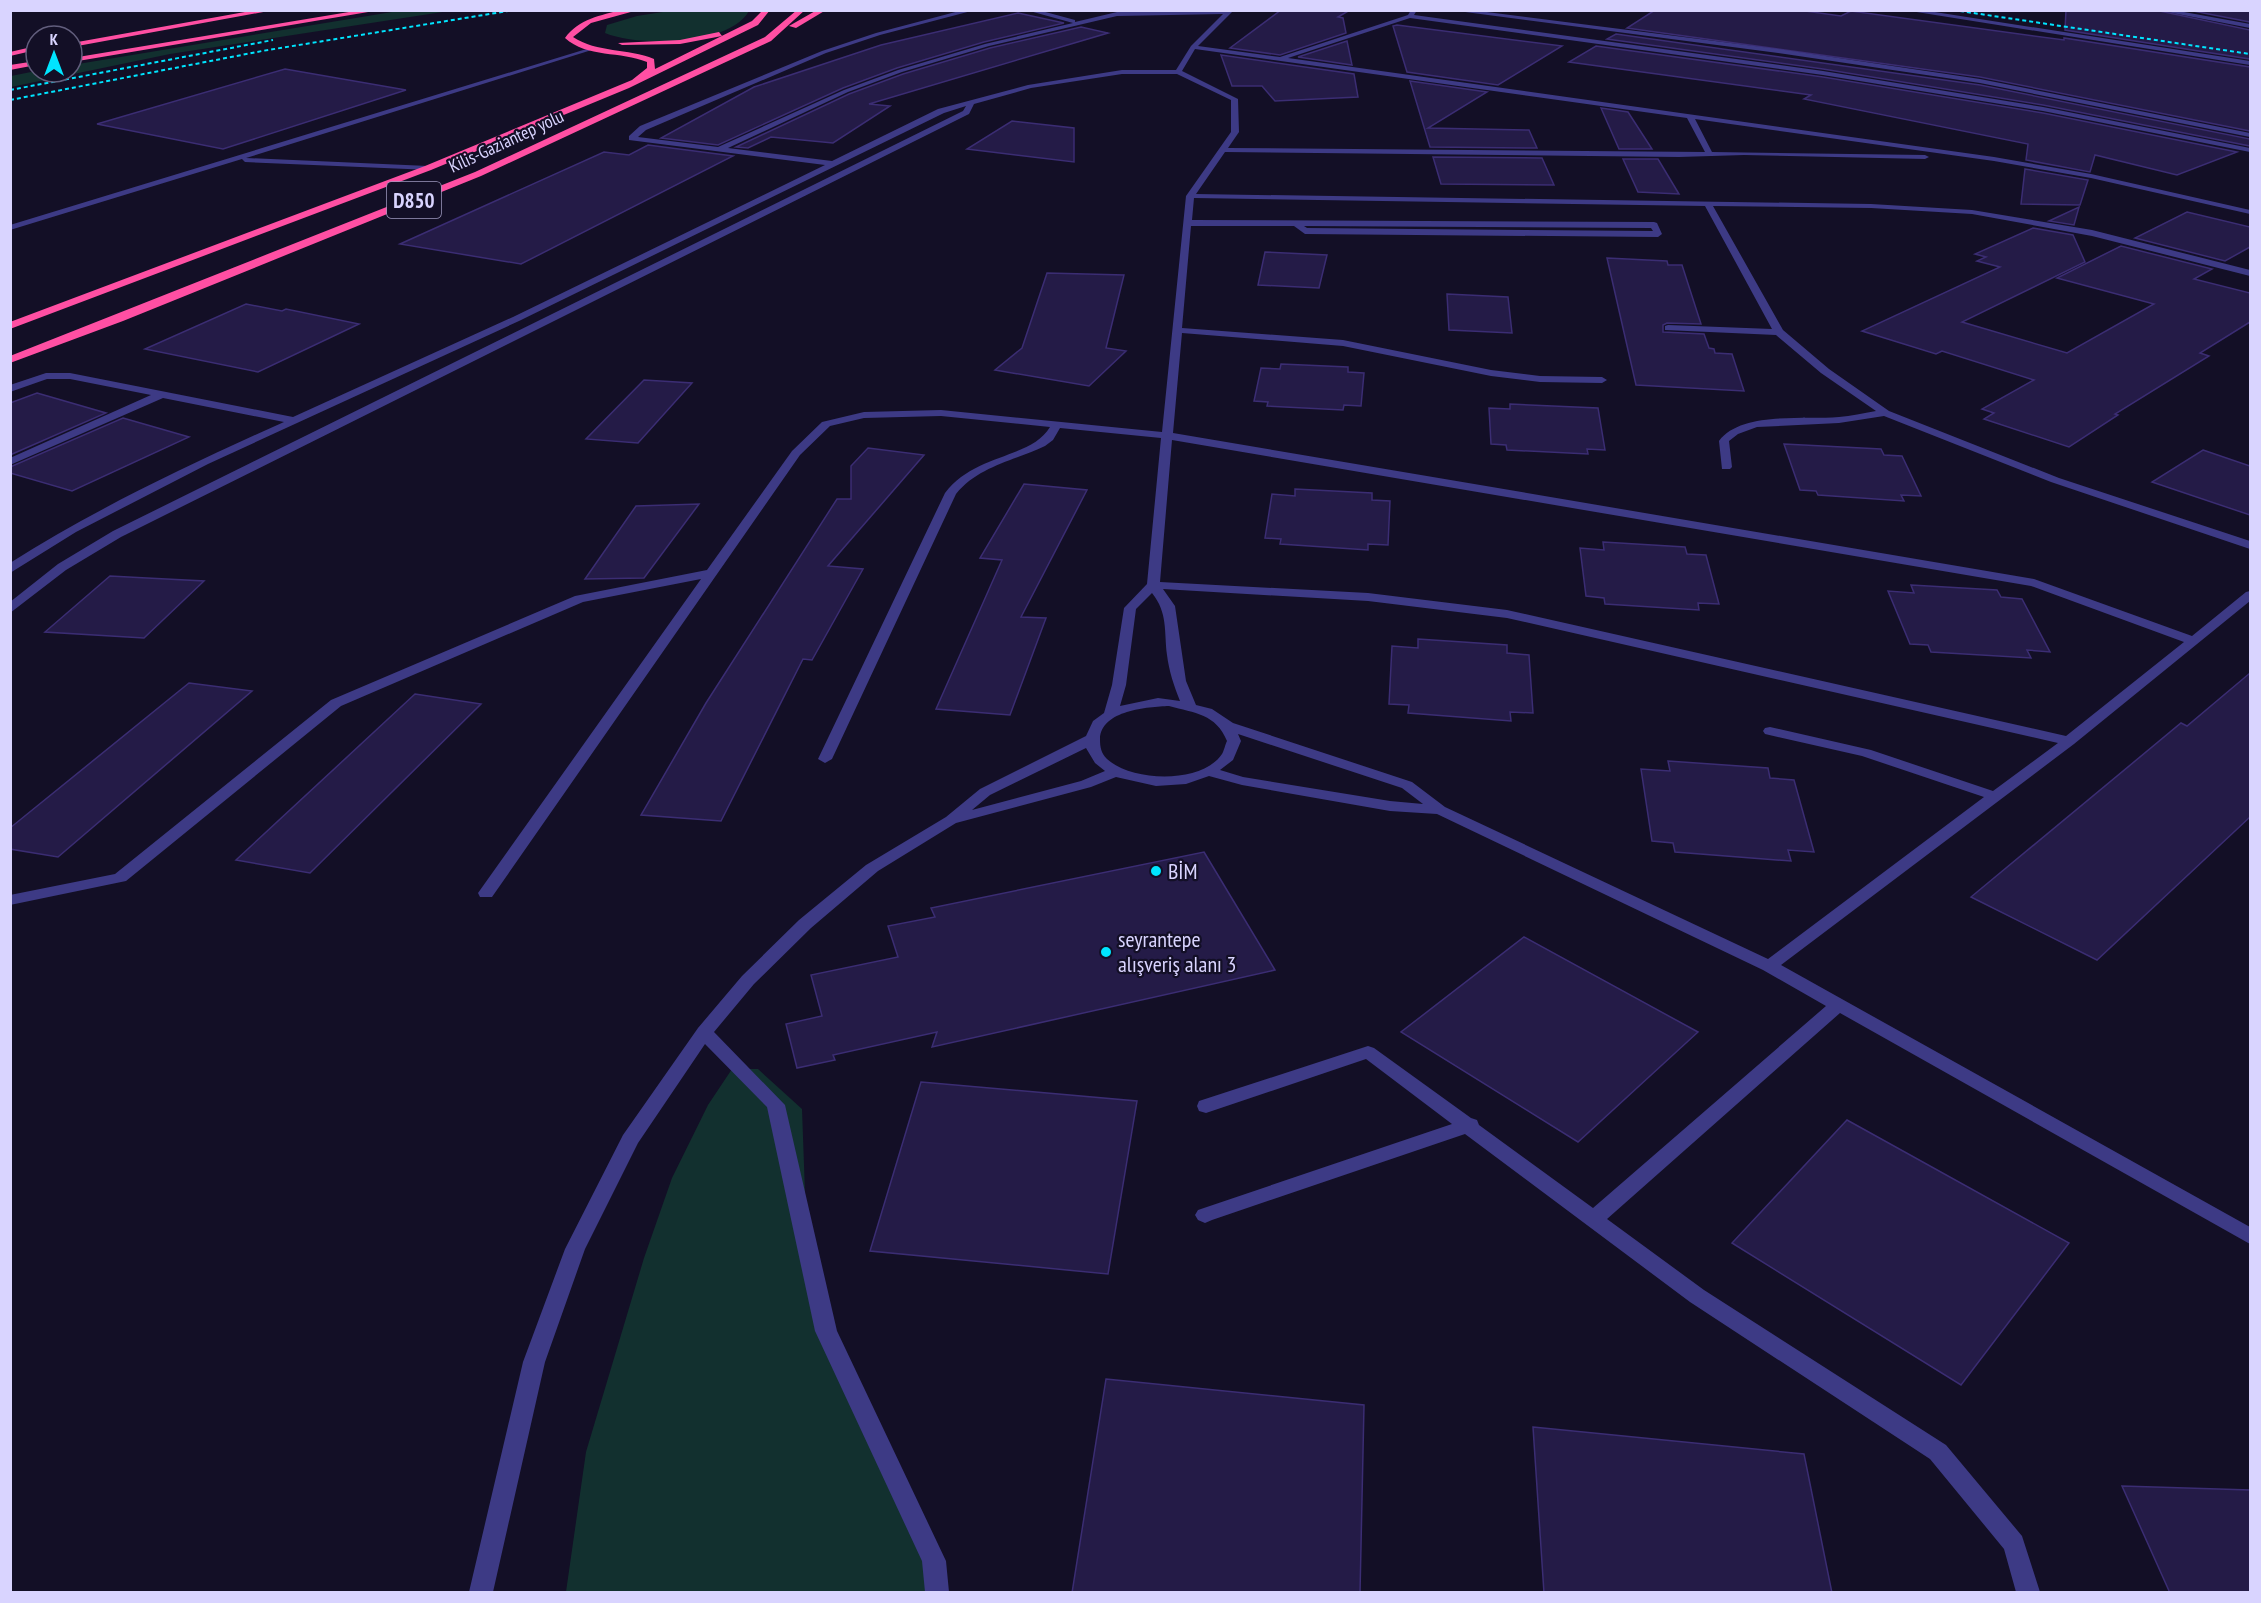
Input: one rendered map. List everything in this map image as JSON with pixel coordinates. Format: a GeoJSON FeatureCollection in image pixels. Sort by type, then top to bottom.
{"type":"FeatureCollection","features":[{"type":"Feature","properties":{"kind":"highway"},"geometry":{"type":"LineString","coordinates":[[84,40],[224,10]]}},
{"type":"Feature","properties":{"kind":"highway"},"geometry":{"type":"LineString","coordinates":[[84,41],[271,10]]}},
{"type":"Feature","properties":{"kind":"highway"},"geometry":{"type":"LineString","coordinates":[[84,56],[326,10]]}},
{"type":"Feature","properties":{"kind":"highway"},"geometry":{"type":"LineString","coordinates":[[84,56],[377,10]]}},
{"type":"Feature","properties":{"kind":"highway"},"geometry":{"type":"LineString","coordinates":[[626,86],[651,69],[651,61],[624,51],[595,48],[576,43],[569,38],[573,29],[635,10]]}},
{"type":"Feature","properties":{"kind":"highway","name":"Kilis-Gaziantep yolu"},"geometry":{"type":"LineString","coordinates":[[10,326],[428,168],[626,86],[755,23],[767,10]]}},
{"type":"Feature","properties":{"kind":"highway","name":"Kilis-Gaziantep yolu"},"geometry":{"type":"LineString","coordinates":[[10,360],[119,319],[478,174],[768,39],[802,10]]}},
{"type":"Feature","properties":{"kind":"highway"},"geometry":{"type":"LineString","coordinates":[[768,39],[823,10]]}},
{"type":"Feature","properties":{"kind":"highway"},"geometry":{"type":"LineString","coordinates":[[589,32],[605,18]]}},
{"type":"Feature","properties":{"kind":"highway"},"geometry":{"type":"LineString","coordinates":[[608,41],[630,44],[680,42],[707,38],[755,23]]}},
{"type":"Feature","properties":{"kind":"street"},"geometry":{"type":"LineString","coordinates":[[830,163],[632,138],[643,128],[824,52],[878,34],[972,10]]}},
{"type":"Feature","properties":{"kind":"street"},"geometry":{"type":"LineString","coordinates":[[1029,10],[1077,22]]}},
{"type":"Feature","properties":{"kind":"street"},"geometry":{"type":"LineString","coordinates":[[1453,10],[1785,52],[1980,81],[2250,135]]}},
{"type":"Feature","properties":{"kind":"street"},"geometry":{"type":"LineString","coordinates":[[1504,10],[1672,30],[1921,66],[2250,128]]}},
{"type":"Feature","properties":{"kind":"street"},"geometry":{"type":"LineString","coordinates":[[1907,10],[2250,63]]}},
{"type":"Feature","properties":{"kind":"street"},"geometry":{"type":"LineString","coordinates":[[2160,10],[2250,26]]}},
{"type":"Feature","properties":{"kind":"street"},"geometry":{"type":"LineString","coordinates":[[719,149],[846,91],[900,71],[1077,22],[1117,14],[1231,11]]}},
{"type":"Feature","properties":{"kind":"street"},"geometry":{"type":"LineString","coordinates":[[1178,72],[1193,47],[1231,11]]}},
{"type":"Feature","properties":{"kind":"street"},"geometry":{"type":"LineString","coordinates":[[1280,59],[1412,13],[1835,75],[2043,109],[2250,150]]}},
{"type":"Feature","properties":{"kind":"street"},"geometry":{"type":"LineString","coordinates":[[1193,47],[1994,159],[2091,177],[2250,212]]}},
{"type":"Feature","properties":{"kind":"street"},"geometry":{"type":"LineString","coordinates":[[10,228],[595,48]]}},
{"type":"Feature","properties":{"kind":"street"},"geometry":{"type":"LineString","coordinates":[[10,569],[72,529],[204,462],[516,320],[830,163],[941,111],[1030,86],[1122,72],[1178,72],[1234,99],[1235,132],[1190,196],[1153,585],[1130,608],[1119,685],[1110,715]]}},
{"type":"Feature","properties":{"kind":"street"},"geometry":{"type":"LineString","coordinates":[[10,609],[62,567],[117,534],[966,112],[973,101]]}},
{"type":"Feature","properties":{"kind":"street"},"geometry":{"type":"LineString","coordinates":[[1689,115],[1710,154]]}},
{"type":"Feature","properties":{"kind":"street"},"geometry":{"type":"LineString","coordinates":[[1223,150],[1744,153],[1994,159]]}},
{"type":"Feature","properties":{"kind":"street"},"geometry":{"type":"LineString","coordinates":[[238,159],[283,163],[428,168]]}},
{"type":"Feature","properties":{"kind":"street"},"geometry":{"type":"LineString","coordinates":[[1190,196],[1707,203],[1972,212],[2092,233],[2250,273]]}},
{"type":"Feature","properties":{"kind":"street"},"geometry":{"type":"LineString","coordinates":[[1707,203],[1779,332],[1825,371],[1885,413],[2055,480],[2250,545]]}},
{"type":"Feature","properties":{"kind":"street"},"geometry":{"type":"LineString","coordinates":[[1187,223],[1654,225],[1658,234],[1305,231],[1298,225]]}},
{"type":"Feature","properties":{"kind":"street"},"geometry":{"type":"LineString","coordinates":[[1668,328],[1779,332]]}},
{"type":"Feature","properties":{"kind":"street"},"geometry":{"type":"LineString","coordinates":[[1176,330],[1343,343],[1491,373],[1540,379],[1602,380]]}},
{"type":"Feature","properties":{"kind":"street"},"geometry":{"type":"LineString","coordinates":[[10,389],[46,376],[70,376],[297,421]]}},
{"type":"Feature","properties":{"kind":"street"},"geometry":{"type":"LineString","coordinates":[[10,462],[162,394]]}},
{"type":"Feature","properties":{"kind":"street"},"geometry":{"type":"LineString","coordinates":[[486,893],[796,453],[826,424],[864,415],[941,413],[1168,436],[2034,583],[2194,641]]}},
{"type":"Feature","properties":{"kind":"street"},"geometry":{"type":"LineString","coordinates":[[1726,467],[1724,441],[1744,427],[1757,424],[1839,420],[1885,413]]}},
{"type":"Feature","properties":{"kind":"street"},"geometry":{"type":"LineString","coordinates":[[825,759],[958,482],[980,467],[1041,444],[1049,438],[1057,425]]}},
{"type":"Feature","properties":{"kind":"street"},"geometry":{"type":"LineString","coordinates":[[10,900],[120,878],[336,703],[579,600],[632,587],[713,573]]}},
{"type":"Feature","properties":{"kind":"street"},"geometry":{"type":"LineString","coordinates":[[1153,585],[1169,606],[1179,681],[1189,705]]}},
{"type":"Feature","properties":{"kind":"street"},"geometry":{"type":"LineString","coordinates":[[1153,585],[1368,597],[1506,614],[2068,741]]}},
{"type":"Feature","properties":{"kind":"street"},"geometry":{"type":"LineString","coordinates":[[1769,966],[2068,741],[2250,595]]}},
{"type":"Feature","properties":{"kind":"street"},"geometry":{"type":"LineString","coordinates":[[1228,726],[1234,738],[1233,750],[1226,763],[1188,780],[1163,782],[1138,780],[1116,772],[1102,762],[1093,751],[1092,739],[1097,726],[1110,715],[1148,703],[1189,705],[1205,710],[1228,726],[1407,785],[1440,810],[1769,966],[2250,1236]]}},
{"type":"Feature","properties":{"kind":"street"},"geometry":{"type":"LineString","coordinates":[[1770,731],[1866,753],[1995,796]]}},
{"type":"Feature","properties":{"kind":"street"},"geometry":{"type":"LineString","coordinates":[[481,1593],[534,1362],[575,1248],[630,1140],[704,1032],[748,980],[806,924],[872,868],[951,820],[985,792],[1092,739]]}},
{"type":"Feature","properties":{"kind":"street"},"geometry":{"type":"LineString","coordinates":[[951,820],[1086,784],[1116,772]]}},
{"type":"Feature","properties":{"kind":"street"},"geometry":{"type":"LineString","coordinates":[[1210,772],[1242,781],[1390,806],[1440,810]]}},
{"type":"Feature","properties":{"kind":"street"},"geometry":{"type":"LineString","coordinates":[[1594,1219],[1839,1005]]}},
{"type":"Feature","properties":{"kind":"street"},"geometry":{"type":"LineString","coordinates":[[704,1032],[776,1105],[826,1331],[934,1561],[937,1593]]}},
{"type":"Feature","properties":{"kind":"street"},"geometry":{"type":"LineString","coordinates":[[1206,1106],[1368,1052],[1470,1125],[1697,1296],[1938,1452],[2014,1544],[2028,1593]]}},
{"type":"Feature","properties":{"kind":"street"},"geometry":{"type":"LineString","coordinates":[[1205,1215],[1470,1125]]}},
{"type":"Feature","properties":{"kind":"green space"},"geometry":{"type":"Polygon","coordinates":[[[398,11],[449,11],[170,54],[84,72],[84,63],[398,11]]]}},
{"type":"Feature","properties":{"kind":"green space"},"geometry":{"type":"Polygon","coordinates":[[[669,11],[749,11],[738,23],[704,37],[660,41],[620,38],[605,33],[607,25],[637,16],[669,11]]]}},
{"type":"Feature","properties":{"kind":"green space"},"geometry":{"type":"Polygon","coordinates":[[[24,73],[25,84],[11,87],[11,76],[24,73]]]}},
{"type":"Feature","properties":{"kind":"green space"},"geometry":{"type":"Polygon","coordinates":[[[732,1069],[758,1069],[802,1109],[806,1221],[813,1282],[933,1546],[938,1592],[566,1592],[586,1452],[644,1258],[672,1178],[708,1105],[732,1069]]]}},
{"type":"Feature","properties":{"kind":"building"},"geometry":{"type":"Polygon","coordinates":[[[1281,10],[1350,10],[1338,17],[1343,18],[1346,33],[1280,55],[1230,48],[1281,10]]]}},
{"type":"Feature","properties":{"kind":"building"},"geometry":{"type":"Polygon","coordinates":[[[1655,10],[1798,10],[1841,16],[1851,11],[2064,40],[2064,38],[2250,67],[2250,131],[1980,77],[1627,28],[1655,10]]]}},
{"type":"Feature","properties":{"kind":"building"},"geometry":{"type":"Polygon","coordinates":[[[2066,10],[2155,10],[2250,30],[2250,59],[2065,30],[2066,10]]]}},
{"type":"Feature","properties":{"kind":"building"},"geometry":{"type":"Polygon","coordinates":[[[2188,10],[2250,10],[2250,22],[2188,10]]]}},
{"type":"Feature","properties":{"kind":"building"},"geometry":{"type":"Polygon","coordinates":[[[1018,13],[1064,23],[984,42],[897,68],[843,88],[718,145],[661,138],[754,87],[881,45],[1018,13]]]}},
{"type":"Feature","properties":{"kind":"building"},"geometry":{"type":"Polygon","coordinates":[[[1393,26],[1562,46],[1498,85],[1407,72],[1393,26]]]}},
{"type":"Feature","properties":{"kind":"building"},"geometry":{"type":"Polygon","coordinates":[[[1081,27],[1108,33],[869,104],[890,106],[833,143],[771,137],[748,148],[736,147],[849,94],[903,74],[990,48],[1081,27]]]}},
{"type":"Feature","properties":{"kind":"building"},"geometry":{"type":"Polygon","coordinates":[[[1616,34],[1980,85],[2250,139],[2250,146],[2043,105],[1823,69],[1607,39],[1616,34]]]}},
{"type":"Feature","properties":{"kind":"building"},"geometry":{"type":"Polygon","coordinates":[[[1347,41],[1352,65],[1298,57],[1347,41]]]}},
{"type":"Feature","properties":{"kind":"building"},"geometry":{"type":"Polygon","coordinates":[[[1596,46],[1823,77],[2043,113],[2237,152],[2177,175],[2095,155],[2090,172],[2026,160],[2028,144],[1804,99],[1811,95],[1569,62],[1596,46]]]}},
{"type":"Feature","properties":{"kind":"building"},"geometry":{"type":"Polygon","coordinates":[[[1221,55],[1354,74],[1358,97],[1275,101],[1262,86],[1232,86],[1221,55]]]}},
{"type":"Feature","properties":{"kind":"building"},"geometry":{"type":"Polygon","coordinates":[[[285,69],[406,90],[223,149],[97,124],[285,69]]]}},
{"type":"Feature","properties":{"kind":"building"},"geometry":{"type":"Polygon","coordinates":[[[1410,81],[1487,92],[1428,128],[1529,130],[1537,148],[1430,147],[1410,81]]]}},
{"type":"Feature","properties":{"kind":"building"},"geometry":{"type":"Polygon","coordinates":[[[1601,108],[1628,112],[1652,149],[1619,149],[1601,108]]]}},
{"type":"Feature","properties":{"kind":"building"},"geometry":{"type":"Polygon","coordinates":[[[1012,121],[1074,128],[1074,162],[967,149],[1012,121]]]}},
{"type":"Feature","properties":{"kind":"building"},"geometry":{"type":"Polygon","coordinates":[[[648,145],[733,156],[521,264],[400,244],[604,152],[629,155],[648,145]]]}},
{"type":"Feature","properties":{"kind":"building"},"geometry":{"type":"Polygon","coordinates":[[[1433,157],[1542,158],[1554,185],[1441,184],[1433,157]]]}},
{"type":"Feature","properties":{"kind":"building"},"geometry":{"type":"Polygon","coordinates":[[[1623,159],[1658,159],[1679,194],[1638,192],[1623,159]]]}},
{"type":"Feature","properties":{"kind":"building"},"geometry":{"type":"Polygon","coordinates":[[[2025,169],[2088,180],[2080,205],[2021,204],[2025,169]]]}},
{"type":"Feature","properties":{"kind":"building"},"geometry":{"type":"Polygon","coordinates":[[[2079,207],[2074,225],[2049,221],[2079,207]]]}},
{"type":"Feature","properties":{"kind":"building"},"geometry":{"type":"Polygon","coordinates":[[[2187,212],[2250,227],[2250,247],[2225,261],[2135,238],[2187,212]]]}},
{"type":"Feature","properties":{"kind":"building"},"geometry":{"type":"Polygon","coordinates":[[[2033,228],[2073,235],[2085,262],[1962,322],[2067,353],[2154,304],[2057,278],[2121,246],[2212,269],[2194,279],[2250,293],[2250,322],[2200,353],[2209,356],[2115,414],[2118,415],[2069,447],[1984,419],[1994,413],[1982,409],[2034,380],[1942,351],[1936,354],[1862,331],[2000,267],[1977,261],[1986,257],[1975,254],[2033,228]]]}},
{"type":"Feature","properties":{"kind":"building"},"geometry":{"type":"Polygon","coordinates":[[[1265,252],[1327,255],[1319,288],[1258,285],[1265,252]]]}},
{"type":"Feature","properties":{"kind":"building"},"geometry":{"type":"Polygon","coordinates":[[[1607,258],[1667,261],[1668,265],[1682,265],[1701,324],[1667,323],[1663,325],[1663,332],[1704,334],[1709,348],[1714,349],[1715,353],[1732,354],[1744,391],[1636,385],[1607,258]]]}},
{"type":"Feature","properties":{"kind":"building"},"geometry":{"type":"Polygon","coordinates":[[[1047,273],[1124,275],[1106,348],[1126,351],[1089,386],[995,370],[1022,348],[1047,273]]]}},
{"type":"Feature","properties":{"kind":"building"},"geometry":{"type":"Polygon","coordinates":[[[1447,294],[1508,297],[1512,333],[1449,330],[1447,294]]]}},
{"type":"Feature","properties":{"kind":"building"},"geometry":{"type":"Polygon","coordinates":[[[246,304],[282,311],[286,309],[359,324],[258,372],[145,349],[246,304]]]}},
{"type":"Feature","properties":{"kind":"building"},"geometry":{"type":"Polygon","coordinates":[[[1281,364],[1348,367],[1348,372],[1364,373],[1361,406],[1344,405],[1343,410],[1267,406],[1268,402],[1254,401],[1261,368],[1280,369],[1281,364]]]}},
{"type":"Feature","properties":{"kind":"building"},"geometry":{"type":"Polygon","coordinates":[[[644,380],[692,383],[638,443],[586,439],[644,380]]]}},
{"type":"Feature","properties":{"kind":"building"},"geometry":{"type":"Polygon","coordinates":[[[37,393],[106,413],[10,455],[10,403],[37,393]]]}},
{"type":"Feature","properties":{"kind":"building"},"geometry":{"type":"Polygon","coordinates":[[[1510,404],[1598,408],[1605,450],[1587,449],[1588,454],[1507,450],[1506,445],[1491,444],[1489,408],[1510,409],[1510,404]]]}},
{"type":"Feature","properties":{"kind":"building"},"geometry":{"type":"Polygon","coordinates":[[[123,418],[189,437],[72,491],[10,473],[10,467],[123,418]]]}},
{"type":"Feature","properties":{"kind":"building"},"geometry":{"type":"Polygon","coordinates":[[[1784,444],[1881,449],[1884,455],[1902,456],[1921,496],[1901,495],[1904,501],[1818,495],[1816,491],[1800,490],[1784,444]]]}},
{"type":"Feature","properties":{"kind":"building"},"geometry":{"type":"Polygon","coordinates":[[[868,448],[924,455],[828,566],[863,569],[812,660],[803,659],[721,821],[641,815],[706,703],[837,499],[851,499],[851,466],[868,448]]]}},
{"type":"Feature","properties":{"kind":"building"},"geometry":{"type":"Polygon","coordinates":[[[2203,450],[2250,466],[2250,515],[2152,482],[2203,450]]]}},
{"type":"Feature","properties":{"kind":"building"},"geometry":{"type":"Polygon","coordinates":[[[1024,484],[1087,490],[1021,617],[1046,618],[1010,715],[936,709],[1002,560],[980,558],[1024,484]]]}},
{"type":"Feature","properties":{"kind":"building"},"geometry":{"type":"Polygon","coordinates":[[[1295,489],[1372,493],[1372,500],[1390,501],[1388,545],[1368,544],[1368,550],[1280,544],[1281,539],[1265,538],[1272,494],[1295,496],[1295,489]]]}},
{"type":"Feature","properties":{"kind":"building"},"geometry":{"type":"Polygon","coordinates":[[[699,504],[644,578],[585,579],[636,506],[699,504]]]}},
{"type":"Feature","properties":{"kind":"building"},"geometry":{"type":"Polygon","coordinates":[[[1603,542],[1685,547],[1687,554],[1706,555],[1719,604],[1698,603],[1699,610],[1605,604],[1604,598],[1586,596],[1580,548],[1604,550],[1603,542]]]}},
{"type":"Feature","properties":{"kind":"building"},"geometry":{"type":"Polygon","coordinates":[[[110,576],[204,581],[144,638],[45,632],[110,576]]]}},
{"type":"Feature","properties":{"kind":"building"},"geometry":{"type":"Polygon","coordinates":[[[1911,585],[1997,590],[2001,597],[2022,599],[2050,652],[2027,650],[2031,658],[1931,652],[1928,645],[1910,644],[1888,591],[1914,593],[1911,585]]]}},
{"type":"Feature","properties":{"kind":"building"},"geometry":{"type":"Polygon","coordinates":[[[1418,639],[1507,645],[1507,653],[1529,655],[1533,713],[1510,712],[1511,721],[1408,713],[1409,705],[1389,704],[1392,646],[1418,648],[1418,639]]]}},
{"type":"Feature","properties":{"kind":"building"},"geometry":{"type":"Polygon","coordinates":[[[2250,673],[2250,817],[2097,960],[1971,897],[2181,723],[2187,726],[2250,673]]]}},
{"type":"Feature","properties":{"kind":"building"},"geometry":{"type":"Polygon","coordinates":[[[189,683],[252,691],[58,857],[10,849],[10,828],[189,683]]]}},
{"type":"Feature","properties":{"kind":"building"},"geometry":{"type":"Polygon","coordinates":[[[415,694],[481,704],[310,873],[236,860],[415,694]]]}},
{"type":"Feature","properties":{"kind":"building"},"geometry":{"type":"Polygon","coordinates":[[[1668,761],[1768,768],[1770,778],[1794,780],[1814,852],[1788,850],[1791,861],[1675,852],[1673,843],[1652,841],[1641,769],[1670,771],[1668,761]]]}},
{"type":"Feature","properties":{"kind":"building","name":"seyrantepe alışveriş alanı 3"},"geometry":{"type":"Polygon","coordinates":[[[1204,852],[1275,970],[932,1047],[937,1032],[833,1055],[835,1060],[797,1068],[786,1024],[822,1016],[811,975],[898,957],[888,926],[935,917],[931,908],[1204,852]]]}},
{"type":"Feature","properties":{"kind":"building"},"geometry":{"type":"Polygon","coordinates":[[[1524,937],[1698,1032],[1578,1142],[1401,1032],[1524,937]]]}},
{"type":"Feature","properties":{"kind":"building"},"geometry":{"type":"Polygon","coordinates":[[[921,1082],[1137,1101],[1108,1274],[870,1251],[921,1082]]]}},
{"type":"Feature","properties":{"kind":"building"},"geometry":{"type":"Polygon","coordinates":[[[1847,1120],[2069,1243],[1961,1385],[1732,1243],[1847,1120]]]}},
{"type":"Feature","properties":{"kind":"building"},"geometry":{"type":"Polygon","coordinates":[[[1106,1379],[1364,1405],[1360,1593],[1072,1593],[1106,1379]]]}},
{"type":"Feature","properties":{"kind":"building"},"geometry":{"type":"Polygon","coordinates":[[[1533,1427],[1804,1454],[1832,1593],[1544,1593],[1533,1427]]]}},
{"type":"Feature","properties":{"kind":"building"},"geometry":{"type":"Polygon","coordinates":[[[2122,1486],[2250,1490],[2250,1593],[2170,1593],[2122,1486]]]}},
{"type":"Feature","properties":{"kind":"railway"},"geometry":{"type":"LineString","coordinates":[[10,100],[262,51],[514,10]]}},
{"type":"Feature","properties":{"kind":"railway"},"geometry":{"type":"LineString","coordinates":[[1953,10],[2250,54]]}},
{"type":"Feature","properties":{"kind":"railway"},"geometry":{"type":"LineString","coordinates":[[10,90],[273,40]]}},
{"type":"Feature","properties":{"kind":"place","name":"BİM"},"geometry":{"type":"Point","coordinates":[1156,871]}},
{"type":"Feature","properties":{"kind":"place","name":"seyrantepe alışveriş alanı 3"},"geometry":{"type":"Point","coordinates":[1106,952]}}]}
